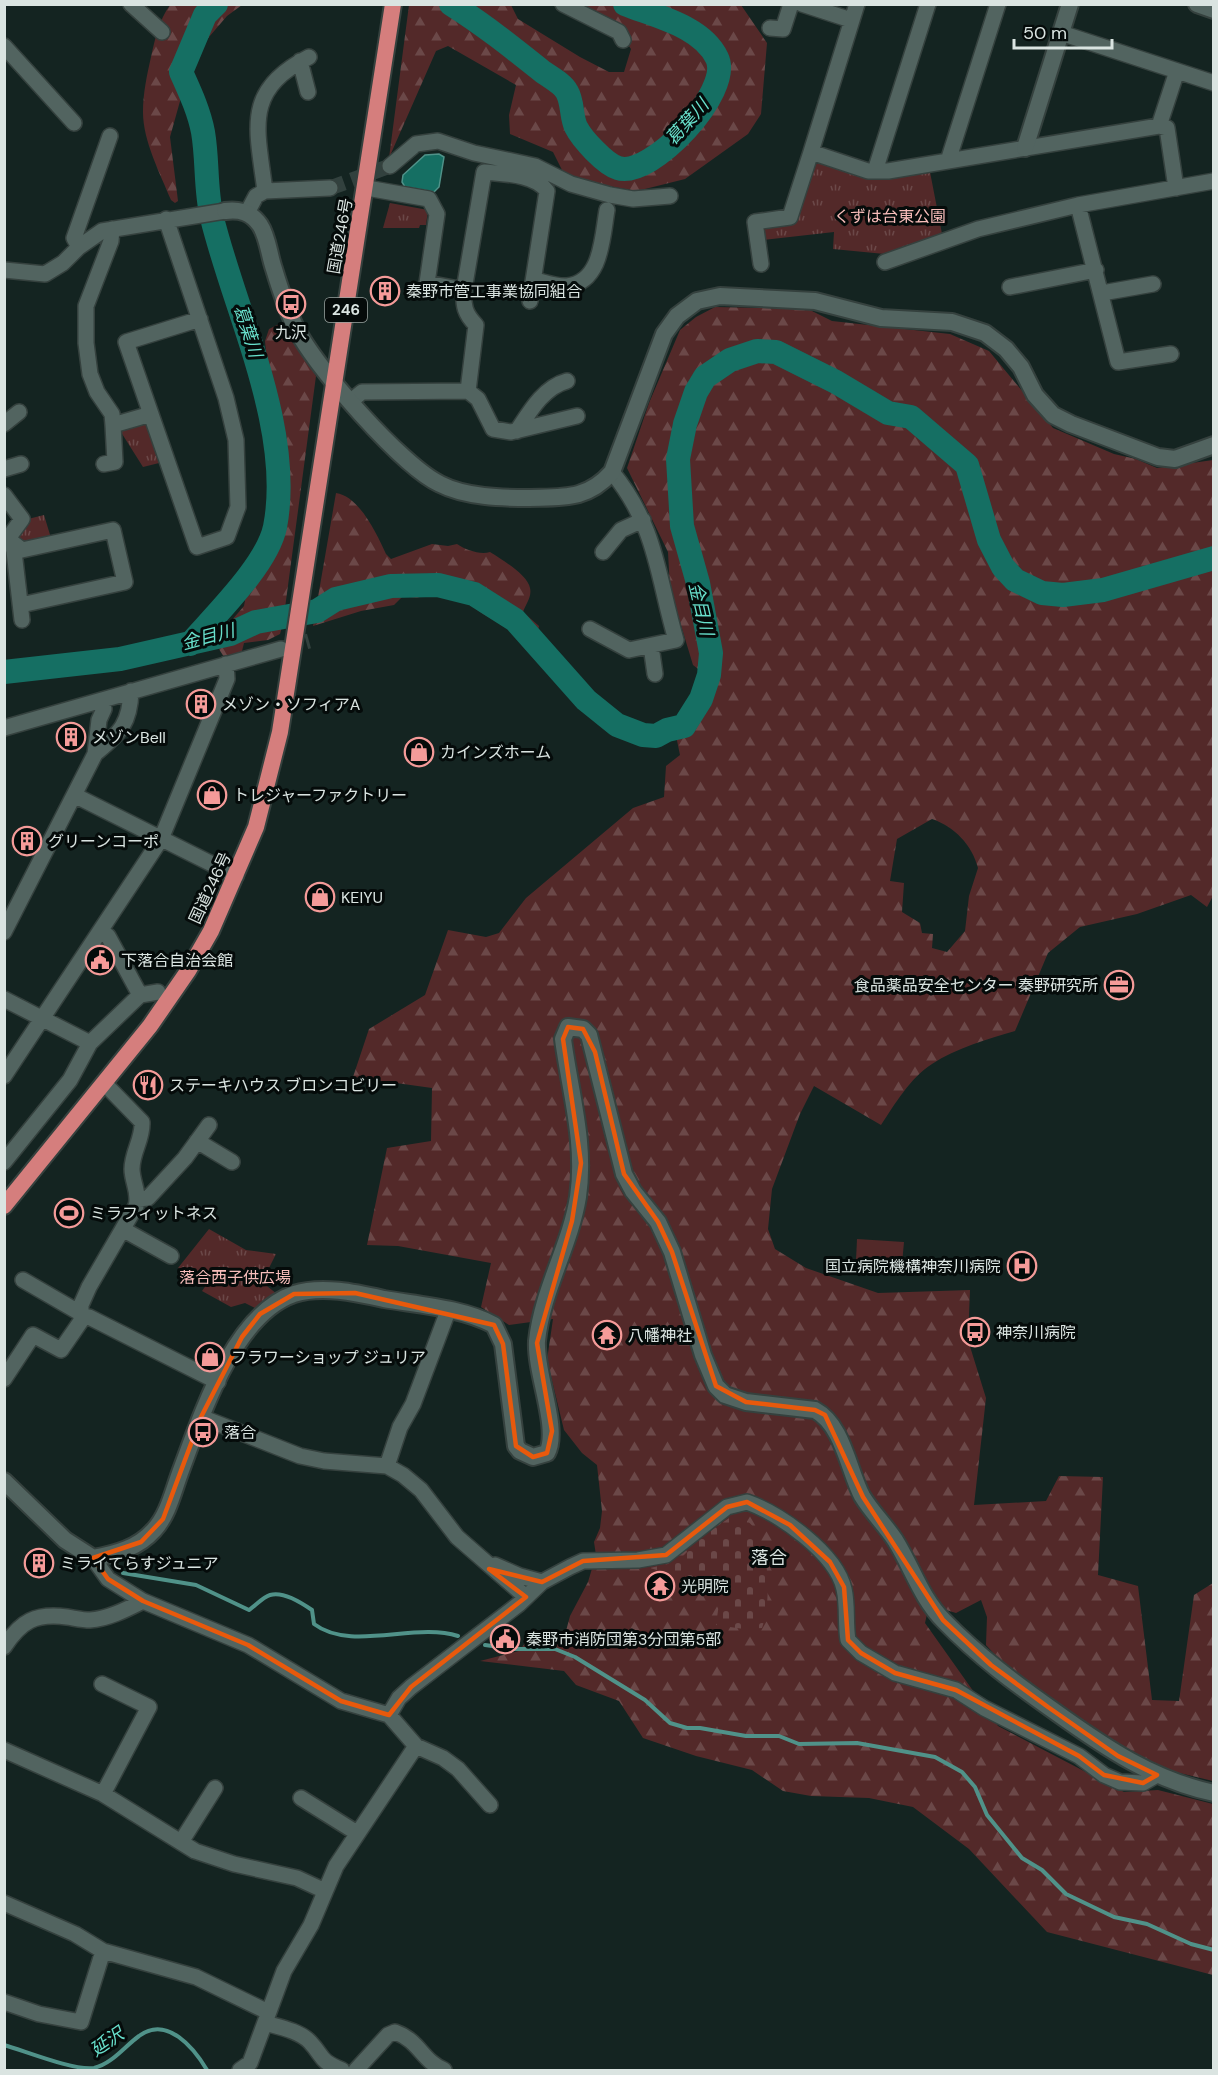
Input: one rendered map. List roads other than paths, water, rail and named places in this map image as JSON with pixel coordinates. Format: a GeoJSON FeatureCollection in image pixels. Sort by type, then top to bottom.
{"type":"FeatureCollection","features":[{"type":"Feature","properties":{"kind":"highway","name":"国道246号"},"geometry":{"type":"LineString","coordinates":[[4,1206],[150,1026],[188,971],[211,931],[256,827],[271,773],[303,592],[334,383],[367,188],[393,4]]}},
{"type":"Feature","properties":{"kind":"street"},"geometry":{"type":"LineString","coordinates":[[131,4],[162,32]]}},
{"type":"Feature","properties":{"kind":"street"},"geometry":{"type":"LineString","coordinates":[[562,4],[619,32],[623,40]]}},
{"type":"Feature","properties":{"kind":"street"},"geometry":{"type":"LineString","coordinates":[[770,28],[783,28],[791,4]]}},
{"type":"Feature","properties":{"kind":"street"},"geometry":{"type":"LineString","coordinates":[[802,4],[851,21]]}},
{"type":"Feature","properties":{"kind":"street"},"geometry":{"type":"LineString","coordinates":[[761,264],[755,222],[790,217],[857,4]]}},
{"type":"Feature","properties":{"kind":"street"},"geometry":{"type":"LineString","coordinates":[[875,171],[928,4]]}},
{"type":"Feature","properties":{"kind":"street"},"geometry":{"type":"LineString","coordinates":[[948,161],[998,4]]}},
{"type":"Feature","properties":{"kind":"street"},"geometry":{"type":"LineString","coordinates":[[1025,148],[1070,4]]}},
{"type":"Feature","properties":{"kind":"street"},"geometry":{"type":"LineString","coordinates":[[1197,4],[1214,10]]}},
{"type":"Feature","properties":{"kind":"street"},"geometry":{"type":"LineString","coordinates":[[1061,33],[1214,83]]}},
{"type":"Feature","properties":{"kind":"street"},"geometry":{"type":"LineString","coordinates":[[4,46],[74,123]]}},
{"type":"Feature","properties":{"kind":"street"},"geometry":{"type":"LineString","coordinates":[[265,191],[256,123],[263,96],[277,78],[305,59],[308,92]]}},
{"type":"Feature","properties":{"kind":"street"},"geometry":{"type":"LineString","coordinates":[[1159,126],[1177,71]]}},
{"type":"Feature","properties":{"kind":"street"},"geometry":{"type":"LineString","coordinates":[[811,152],[875,171],[1159,126],[1167,128],[1176,188]]}},
{"type":"Feature","properties":{"kind":"street"},"geometry":{"type":"LineString","coordinates":[[79,247],[74,238],[110,136]]}},
{"type":"Feature","properties":{"kind":"street"},"geometry":{"type":"LineString","coordinates":[[390,166],[405,151],[425,141],[450,144],[541,183],[547,191],[530,301]]}},
{"type":"Feature","properties":{"kind":"street"},"geometry":{"type":"LineString","coordinates":[[468,391],[476,325],[463,306],[464,291],[484,172],[535,166],[571,184],[610,195],[633,199],[670,196]]}},
{"type":"Feature","properties":{"kind":"street"},"geometry":{"type":"LineString","coordinates":[[885,262],[978,229],[1078,204],[1214,181]]}},
{"type":"Feature","properties":{"kind":"street"},"geometry":{"type":"LineString","coordinates":[[247,213],[256,196],[265,191],[330,188]]}},
{"type":"Feature","properties":{"kind":"street"},"geometry":{"type":"LineString","coordinates":[[367,188],[429,199],[437,214],[427,283],[464,291]]}},
{"type":"Feature","properties":{"kind":"street"},"geometry":{"type":"LineString","coordinates":[[1078,204],[1118,362],[1171,354]]}},
{"type":"Feature","properties":{"kind":"street"},"geometry":{"type":"LineString","coordinates":[[4,270],[45,274],[63,263],[79,247],[102,231],[238,209],[247,213],[262,228],[296,330],[334,383],[416,470],[441,485],[464,492],[525,498],[572,497],[588,493],[612,472],[664,334],[677,316],[697,301],[720,296],[815,301],[881,318],[952,322],[986,333],[1006,349],[1021,367],[1035,395],[1053,415],[1071,424],[1158,457],[1175,459],[1214,445]]}},
{"type":"Feature","properties":{"kind":"street"},"geometry":{"type":"LineString","coordinates":[[535,280],[565,286],[581,282],[589,275],[597,264],[607,210]]}},
{"type":"Feature","properties":{"kind":"street"},"geometry":{"type":"LineString","coordinates":[[172,219],[200,319],[226,398],[236,440],[238,507],[227,537],[197,547],[126,342],[200,319]]}},
{"type":"Feature","properties":{"kind":"street"},"geometry":{"type":"LineString","coordinates":[[104,464],[115,462],[112,414],[97,392],[90,374],[86,343],[86,306],[111,241],[112,229]]}},
{"type":"Feature","properties":{"kind":"street"},"geometry":{"type":"LineString","coordinates":[[1010,287],[1096,270]]}},
{"type":"Feature","properties":{"kind":"street"},"geometry":{"type":"LineString","coordinates":[[1102,293],[1153,284]]}},
{"type":"Feature","properties":{"kind":"street"},"geometry":{"type":"LineString","coordinates":[[517,431],[531,410],[553,385],[567,381]]}},
{"type":"Feature","properties":{"kind":"street"},"geometry":{"type":"LineString","coordinates":[[351,401],[362,392],[468,391],[478,399],[493,429],[517,431],[577,416]]}},
{"type":"Feature","properties":{"kind":"street"},"geometry":{"type":"LineString","coordinates":[[4,424],[19,412]]}},
{"type":"Feature","properties":{"kind":"street"},"geometry":{"type":"LineString","coordinates":[[113,425],[151,414]]}},
{"type":"Feature","properties":{"kind":"street"},"geometry":{"type":"LineString","coordinates":[[4,469],[21,464]]}},
{"type":"Feature","properties":{"kind":"street"},"geometry":{"type":"LineString","coordinates":[[590,629],[629,650],[676,640],[663,593],[656,553],[630,494],[612,472]]}},
{"type":"Feature","properties":{"kind":"street"},"geometry":{"type":"LineString","coordinates":[[4,495],[22,519],[8,544],[21,612],[125,582],[112,530],[22,549],[8,544]]}},
{"type":"Feature","properties":{"kind":"street"},"geometry":{"type":"LineString","coordinates":[[602,552],[621,530],[643,520]]}},
{"type":"Feature","properties":{"kind":"street"},"geometry":{"type":"LineString","coordinates":[[651,646],[655,674]]}},
{"type":"Feature","properties":{"kind":"street"},"geometry":{"type":"LineString","coordinates":[[6,730],[130,691],[281,649]]}},
{"type":"Feature","properties":{"kind":"street"},"geometry":{"type":"LineString","coordinates":[[4,1076],[161,839],[227,679],[226,664]]}},
{"type":"Feature","properties":{"kind":"street"},"geometry":{"type":"LineString","coordinates":[[95,754],[122,730],[130,711],[130,691]]}},
{"type":"Feature","properties":{"kind":"street"},"geometry":{"type":"LineString","coordinates":[[4,932],[95,754],[99,720],[104,709],[103,699]]}},
{"type":"Feature","properties":{"kind":"street"},"geometry":{"type":"LineString","coordinates":[[74,795],[236,876]]}},
{"type":"Feature","properties":{"kind":"street"},"geometry":{"type":"LineString","coordinates":[[101,931],[108,936],[140,995]]}},
{"type":"Feature","properties":{"kind":"street"},"geometry":{"type":"LineString","coordinates":[[4,1162],[70,1080],[90,1043],[140,995],[158,992]]}},
{"type":"Feature","properties":{"kind":"street"},"geometry":{"type":"LineString","coordinates":[[4,999],[90,1043]]}},
{"type":"Feature","properties":{"kind":"street"},"geometry":{"type":"LineString","coordinates":[[93,1558],[109,1555],[141,1542],[163,1519],[201,1417],[242,1337],[260,1314],[294,1294],[314,1291],[355,1293],[448,1311],[485,1320],[495,1325],[503,1344],[516,1446],[520,1451],[533,1457],[547,1453],[552,1444],[552,1431],[546,1411],[537,1343],[542,1314],[576,1205],[580,1163],[579,1124],[563,1039],[568,1027],[584,1029],[589,1035],[595,1052],[624,1174],[633,1191],[658,1222],[672,1252],[703,1355],[716,1386],[725,1395],[746,1402],[815,1410],[825,1415],[834,1427],[863,1497],[895,1540],[922,1594],[943,1620],[992,1665],[1118,1756],[1157,1776],[1214,1793]]}},
{"type":"Feature","properties":{"kind":"street"},"geometry":{"type":"LineString","coordinates":[[4,1379],[33,1335],[61,1350],[81,1321],[89,1287],[124,1230],[138,1198],[132,1168],[143,1134],[142,1122],[104,1083]]}},
{"type":"Feature","properties":{"kind":"street"},"geometry":{"type":"LineString","coordinates":[[138,1198],[148,1198],[209,1125]]}},
{"type":"Feature","properties":{"kind":"street"},"geometry":{"type":"LineString","coordinates":[[197,1141],[232,1162]]}},
{"type":"Feature","properties":{"kind":"street"},"geometry":{"type":"LineString","coordinates":[[124,1230],[171,1256]]}},
{"type":"Feature","properties":{"kind":"street"},"geometry":{"type":"LineString","coordinates":[[23,1280],[81,1315],[218,1382]]}},
{"type":"Feature","properties":{"kind":"street"},"geometry":{"type":"LineString","coordinates":[[387,1466],[400,1427],[413,1404],[448,1311]]}},
{"type":"Feature","properties":{"kind":"street"},"geometry":{"type":"LineString","coordinates":[[201,1417],[300,1456],[324,1461],[387,1466],[421,1490],[457,1538],[487,1562],[502,1579],[526,1597]]}},
{"type":"Feature","properties":{"kind":"street"},"geometry":{"type":"LineString","coordinates":[[4,1481],[66,1540],[93,1558],[108,1579],[143,1601],[248,1645],[341,1701],[389,1715],[416,1746],[443,1758],[459,1769],[490,1805]]}},
{"type":"Feature","properties":{"kind":"street"},"geometry":{"type":"LineString","coordinates":[[389,1715],[399,1698],[411,1687],[542,1582],[583,1561],[638,1560],[666,1555],[727,1507],[747,1502],[760,1506],[790,1526],[830,1562],[844,1587],[848,1640],[861,1653],[895,1673],[956,1690],[984,1708],[1079,1756],[1112,1779],[1143,1783],[1157,1776]]}},
{"type":"Feature","properties":{"kind":"street"},"geometry":{"type":"LineString","coordinates":[[487,1562],[519,1576],[542,1582]]}},
{"type":"Feature","properties":{"kind":"street"},"geometry":{"type":"LineString","coordinates":[[4,1647],[16,1630],[29,1619],[57,1616],[90,1620],[119,1612],[143,1601]]}},
{"type":"Feature","properties":{"kind":"street"},"geometry":{"type":"LineString","coordinates":[[102,1683],[154,1709],[103,1794]]}},
{"type":"Feature","properties":{"kind":"street"},"geometry":{"type":"LineString","coordinates":[[240,2070],[250,2064],[284,1971],[311,1925],[336,1866],[416,1746]]}},
{"type":"Feature","properties":{"kind":"street"},"geometry":{"type":"LineString","coordinates":[[4,1750],[103,1794],[195,1851],[234,1864],[297,1878],[325,1891]]}},
{"type":"Feature","properties":{"kind":"street"},"geometry":{"type":"LineString","coordinates":[[181,1842],[215,1788]]}},
{"type":"Feature","properties":{"kind":"street"},"geometry":{"type":"LineString","coordinates":[[301,1798],[357,1833]]}},
{"type":"Feature","properties":{"kind":"street"},"geometry":{"type":"LineString","coordinates":[[4,1903],[75,1934],[103,1951],[196,1977],[283,2028],[309,2040],[324,2062],[342,2070]]}},
{"type":"Feature","properties":{"kind":"street"},"geometry":{"type":"LineString","coordinates":[[4,2002],[39,2014],[86,2023],[103,1951]]}},
{"type":"Feature","properties":{"kind":"street"},"geometry":{"type":"LineString","coordinates":[[356,2070],[388,2035],[395,2032],[416,2042],[424,2059],[444,2070]]}},
{"type":"Feature","properties":{"kind":"waterway","name":"葛葉川"},"geometry":{"type":"LineString","coordinates":[[190,644],[239,589],[262,557],[275,527],[279,489],[276,451],[269,411],[212,218],[203,132],[197,109],[181,72],[205,15],[216,4]]}},
{"type":"Feature","properties":{"kind":"waterway","name":"葛葉川"},"geometry":{"type":"LineString","coordinates":[[451,4],[563,86],[569,96],[574,123],[588,144],[613,166],[632,168],[650,160],[686,130],[713,91],[719,73],[717,58],[701,38],[677,24],[625,4]]}},
{"type":"Feature","properties":{"kind":"waterway","name":"金目川"},"geometry":{"type":"LineString","coordinates":[[4,672],[120,659],[230,634],[256,622],[317,611],[336,599],[391,586],[438,585],[474,594],[515,620],[586,700],[617,725],[643,735],[656,736],[667,730],[684,726],[701,699],[709,675],[711,653],[698,583],[682,526],[678,459],[685,424],[696,392],[705,377],[730,360],[757,351],[776,352],[836,382],[888,413],[911,417],[967,465],[989,540],[1003,567],[1015,580],[1042,593],[1063,595],[1103,590],[1214,558]]}},
{"type":"Feature","properties":{"kind":"waterway"},"geometry":{"type":"LineString","coordinates":[[123,1573],[196,1585],[249,1610],[270,1595],[286,1596],[312,1610],[314,1624],[329,1632],[346,1636],[423,1632],[458,1636]]}},
{"type":"Feature","properties":{"kind":"waterway"},"geometry":{"type":"LineString","coordinates":[[485,1645],[513,1649],[555,1649],[575,1657],[645,1700],[670,1723],[687,1728],[746,1736],[779,1736],[799,1744],[857,1743],[935,1757],[962,1772],[975,1787],[987,1815],[1022,1858],[1042,1870],[1066,1894],[1114,1917],[1147,1924],[1191,1944],[1214,1950]]}},
{"type":"Feature","properties":{"kind":"waterway","name":"延沢"},"geometry":{"type":"LineString","coordinates":[[4,2045],[62,2064],[94,2068],[112,2059],[139,2036],[160,2029],[179,2037],[195,2052],[207,2070]]}},
{"type":"Feature","properties":{"kind":"tunnel"},"geometry":{"type":"LineString","coordinates":[[330,188],[390,166]]}},
{"type":"Feature","properties":{"kind":"tunnel"},"geometry":{"type":"LineString","coordinates":[[284,648],[309,641]]}},
{"type":"Feature","properties":{"kind":"place","name":"秦野市管工事業協同組合"},"geometry":{"type":"Point","coordinates":[385,291]}},
{"type":"Feature","properties":{"kind":"place","name":"九沢"},"geometry":{"type":"Point","coordinates":[291,304]}},
{"type":"Feature","properties":{"kind":"place","name":"メゾン・ソフィアA"},"geometry":{"type":"Point","coordinates":[201,704]}},
{"type":"Feature","properties":{"kind":"place","name":"メゾンBell"},"geometry":{"type":"Point","coordinates":[71,737]}},
{"type":"Feature","properties":{"kind":"place","name":"カインズホーム"},"geometry":{"type":"Point","coordinates":[419,752]}},
{"type":"Feature","properties":{"kind":"place","name":"トレジャーファクトリー"},"geometry":{"type":"Point","coordinates":[212,795]}},
{"type":"Feature","properties":{"kind":"place","name":"グリーンコーポ"},"geometry":{"type":"Point","coordinates":[27,841]}},
{"type":"Feature","properties":{"kind":"place","name":"KEIYU"},"geometry":{"type":"Point","coordinates":[320,897]}},
{"type":"Feature","properties":{"kind":"place","name":"下落合自治会館"},"geometry":{"type":"Point","coordinates":[100,960]}},
{"type":"Feature","properties":{"kind":"place","name":"食品薬品安全センター 秦野研究所"},"geometry":{"type":"Point","coordinates":[1119,985]}},
{"type":"Feature","properties":{"kind":"place","name":"ステーキハウス ブロンコビリー"},"geometry":{"type":"Point","coordinates":[148,1085]}},
{"type":"Feature","properties":{"kind":"place","name":"ミラフィットネス"},"geometry":{"type":"Point","coordinates":[69,1213]}},
{"type":"Feature","properties":{"kind":"place","name":"国立病院機構神奈川病院"},"geometry":{"type":"Point","coordinates":[1022,1266]}},
{"type":"Feature","properties":{"kind":"place","name":"神奈川病院"},"geometry":{"type":"Point","coordinates":[975,1332]}},
{"type":"Feature","properties":{"kind":"place","name":"八幡神社"},"geometry":{"type":"Point","coordinates":[607,1335]}},
{"type":"Feature","properties":{"kind":"place","name":"フラワーショップ ジュリア"},"geometry":{"type":"Point","coordinates":[210,1357]}},
{"type":"Feature","properties":{"kind":"place","name":"落合"},"geometry":{"type":"Point","coordinates":[203,1432]}},
{"type":"Feature","properties":{"kind":"place","name":"ミライてらすジュニア"},"geometry":{"type":"Point","coordinates":[39,1563]}},
{"type":"Feature","properties":{"kind":"place","name":"光明院"},"geometry":{"type":"Point","coordinates":[660,1586]}},
{"type":"Feature","properties":{"kind":"place","name":"秦野市消防団第3分団第5部"},"geometry":{"type":"Point","coordinates":[505,1639]}},
{"type":"Feature","properties":{"kind":"district","name":"落合"},"geometry":{"type":"Point","coordinates":[769,1558]}},
{"type":"Feature","properties":{"kind":"park label","name":"くずは台東公園"},"geometry":{"type":"Point","coordinates":[890,216]}},
{"type":"Feature","properties":{"kind":"park label","name":"落合西子供広場"},"geometry":{"type":"Point","coordinates":[235,1277]}}]}
